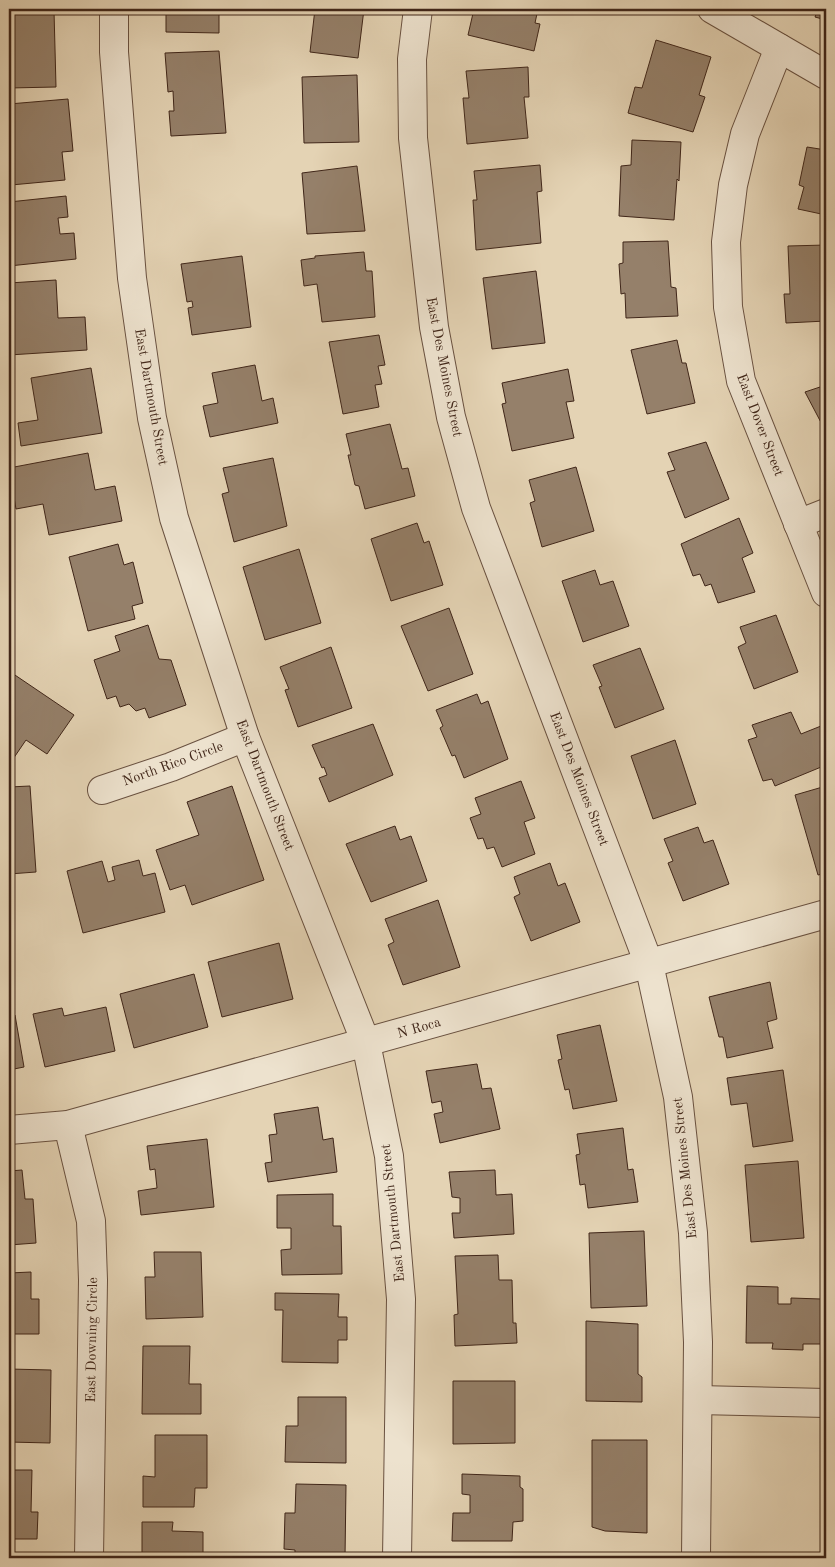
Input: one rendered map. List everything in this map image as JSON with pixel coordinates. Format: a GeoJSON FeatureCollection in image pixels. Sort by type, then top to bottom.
{"type":"FeatureCollection","features":[{"type":"Feature","properties":{"kind":"street","name":"East Dartmouth Street"},"geometry":{"type":"LineString","coordinates":[[114,9],[116,80],[132,278],[152,418],[174,518],[245,737],[366,1043],[389,1156],[401,1299],[398,1558]]}},
{"type":"Feature","properties":{"kind":"street","name":"East Des Moines Street"},"geometry":{"type":"LineString","coordinates":[[418,9],[412,59],[413,138],[434,327],[451,417],[476,508],[648,964],[678,1097],[693,1232],[698,1342],[696,1558]]}},
{"type":"Feature","properties":{"kind":"street"},"geometry":{"type":"LineString","coordinates":[[712,9],[826,75]]}},
{"type":"Feature","properties":{"kind":"street","name":"East Dover Street"},"geometry":{"type":"LineString","coordinates":[[780,48],[745,134],[733,185],[726,242],[728,307],[741,381],[826,592]]}},
{"type":"Feature","properties":{"kind":"street"},"geometry":{"type":"LineString","coordinates":[[798,524],[826,513]]}},
{"type":"Feature","properties":{"kind":"street","name":"North Rico Circle"},"geometry":{"type":"LineString","coordinates":[[102,790],[171,767],[245,737]]}},
{"type":"Feature","properties":{"kind":"street","name":"N Roca"},"geometry":{"type":"LineString","coordinates":[[9,1130],[68,1125],[826,914]]}},
{"type":"Feature","properties":{"kind":"street","name":"East Downing Circle"},"geometry":{"type":"LineString","coordinates":[[68,1125],[91,1221],[93,1280],[89,1558]]}},
{"type":"Feature","properties":{"kind":"street"},"geometry":{"type":"LineString","coordinates":[[698,1400],[826,1403]]}},
{"type":"Feature","properties":{"kind":"building"},"geometry":{"type":"Polygon","coordinates":[[[166,9],[219,9],[219,33],[166,32],[166,9]]]}},
{"type":"Feature","properties":{"kind":"building"},"geometry":{"type":"Polygon","coordinates":[[[315,9],[364,9],[358,58],[310,52],[315,9]]]}},
{"type":"Feature","properties":{"kind":"building"},"geometry":{"type":"Polygon","coordinates":[[[474,9],[538,9],[535,23],[540,24],[534,51],[468,35],[474,9]]]}},
{"type":"Feature","properties":{"kind":"building"},"geometry":{"type":"Polygon","coordinates":[[[818,9],[826,9],[826,20],[815,17],[818,9]]]}},
{"type":"Feature","properties":{"kind":"building"},"geometry":{"type":"Polygon","coordinates":[[[54,11],[56,87],[9,88],[9,12],[54,11]]]}},
{"type":"Feature","properties":{"kind":"building"},"geometry":{"type":"Polygon","coordinates":[[[656,40],[711,57],[699,95],[705,97],[693,132],[628,113],[635,87],[642,88],[656,40]]]}},
{"type":"Feature","properties":{"kind":"building"},"geometry":{"type":"Polygon","coordinates":[[[219,51],[226,133],[171,136],[169,111],[174,111],[173,91],[168,92],[165,53],[219,51]]]}},
{"type":"Feature","properties":{"kind":"building"},"geometry":{"type":"Polygon","coordinates":[[[528,67],[529,97],[524,97],[528,138],[467,144],[463,98],[469,98],[466,71],[528,67]]]}},
{"type":"Feature","properties":{"kind":"building"},"geometry":{"type":"Polygon","coordinates":[[[357,75],[359,142],[304,143],[302,77],[357,75]]]}},
{"type":"Feature","properties":{"kind":"building"},"geometry":{"type":"Polygon","coordinates":[[[68,99],[73,151],[62,152],[65,180],[11,185],[9,104],[68,99]]]}},
{"type":"Feature","properties":{"kind":"building"},"geometry":{"type":"Polygon","coordinates":[[[632,140],[681,142],[674,220],[619,216],[621,166],[631,165],[632,140]]]}},
{"type":"Feature","properties":{"kind":"building"},"geometry":{"type":"Polygon","coordinates":[[[807,147],[826,150],[826,215],[798,209],[804,187],[799,185],[807,147]]]}},
{"type":"Feature","properties":{"kind":"building"},"geometry":{"type":"Polygon","coordinates":[[[540,165],[542,191],[537,192],[541,243],[476,250],[473,200],[477,200],[474,171],[540,165]]]}},
{"type":"Feature","properties":{"kind":"building"},"geometry":{"type":"Polygon","coordinates":[[[357,166],[365,231],[307,234],[302,173],[357,166]]]}},
{"type":"Feature","properties":{"kind":"building"},"geometry":{"type":"Polygon","coordinates":[[[66,196],[68,217],[58,218],[60,234],[74,233],[76,259],[9,266],[9,202],[66,196]]]}},
{"type":"Feature","properties":{"kind":"building"},"geometry":{"type":"Polygon","coordinates":[[[668,241],[671,287],[676,288],[678,316],[626,318],[625,293],[621,294],[619,264],[623,263],[623,242],[668,241]]]}},
{"type":"Feature","properties":{"kind":"building"},"geometry":{"type":"Polygon","coordinates":[[[826,245],[826,321],[786,323],[784,294],[790,294],[788,246],[826,245]]]}},
{"type":"Feature","properties":{"kind":"building"},"geometry":{"type":"Polygon","coordinates":[[[364,252],[366,271],[372,271],[375,317],[322,322],[317,284],[304,286],[301,260],[315,258],[315,256],[364,252]]]}},
{"type":"Feature","properties":{"kind":"building"},"geometry":{"type":"Polygon","coordinates":[[[242,256],[251,327],[192,335],[188,308],[193,307],[192,301],[187,302],[181,264],[242,256]]]}},
{"type":"Feature","properties":{"kind":"building"},"geometry":{"type":"Polygon","coordinates":[[[536,271],[545,343],[492,349],[483,278],[536,271]]]}},
{"type":"Feature","properties":{"kind":"building"},"geometry":{"type":"Polygon","coordinates":[[[56,280],[58,318],[85,317],[87,350],[9,355],[9,283],[56,280]]]}},
{"type":"Feature","properties":{"kind":"building"},"geometry":{"type":"Polygon","coordinates":[[[379,335],[385,365],[378,366],[382,384],[375,385],[379,407],[343,414],[329,342],[379,335]]]}},
{"type":"Feature","properties":{"kind":"building"},"geometry":{"type":"Polygon","coordinates":[[[677,340],[682,363],[686,363],[695,403],[647,414],[631,350],[677,340]]]}},
{"type":"Feature","properties":{"kind":"building"},"geometry":{"type":"Polygon","coordinates":[[[255,365],[262,401],[273,398],[278,423],[210,437],[203,406],[218,403],[212,373],[255,365]]]}},
{"type":"Feature","properties":{"kind":"building"},"geometry":{"type":"Polygon","coordinates":[[[91,368],[102,433],[21,446],[18,423],[38,420],[31,378],[91,368]]]}},
{"type":"Feature","properties":{"kind":"building"},"geometry":{"type":"Polygon","coordinates":[[[568,369],[574,401],[566,402],[574,438],[512,451],[502,404],[506,403],[502,383],[568,369]]]}},
{"type":"Feature","properties":{"kind":"building"},"geometry":{"type":"Polygon","coordinates":[[[826,385],[826,432],[805,392],[826,385]]]}},
{"type":"Feature","properties":{"kind":"building"},"geometry":{"type":"Polygon","coordinates":[[[390,424],[402,469],[408,468],[415,496],[365,509],[359,486],[355,485],[348,455],[351,455],[346,434],[390,424]]]}},
{"type":"Feature","properties":{"kind":"building"},"geometry":{"type":"Polygon","coordinates":[[[706,442],[729,499],[685,518],[667,472],[675,470],[668,453],[706,442]]]}},
{"type":"Feature","properties":{"kind":"building"},"geometry":{"type":"Polygon","coordinates":[[[88,453],[95,490],[115,486],[122,521],[49,535],[43,504],[16,509],[9,468],[88,453]]]}},
{"type":"Feature","properties":{"kind":"building"},"geometry":{"type":"Polygon","coordinates":[[[273,458],[287,526],[234,542],[222,494],[229,492],[223,468],[273,458]]]}},
{"type":"Feature","properties":{"kind":"building"},"geometry":{"type":"Polygon","coordinates":[[[576,467],[594,531],[542,547],[530,503],[535,501],[529,480],[576,467]]]}},
{"type":"Feature","properties":{"kind":"building"},"geometry":{"type":"Polygon","coordinates":[[[739,518],[753,553],[742,558],[755,592],[718,603],[711,584],[705,586],[700,574],[693,576],[681,544],[739,518]]]}},
{"type":"Feature","properties":{"kind":"building"},"geometry":{"type":"Polygon","coordinates":[[[417,523],[424,543],[429,541],[443,585],[391,601],[371,539],[417,523]]]}},
{"type":"Feature","properties":{"kind":"building"},"geometry":{"type":"Polygon","coordinates":[[[118,544],[124,565],[133,562],[143,603],[132,606],[135,619],[88,631],[69,557],[118,544]]]}},
{"type":"Feature","properties":{"kind":"building"},"geometry":{"type":"Polygon","coordinates":[[[299,549],[321,623],[265,640],[243,567],[299,549]]]}},
{"type":"Feature","properties":{"kind":"building"},"geometry":{"type":"Polygon","coordinates":[[[595,570],[600,585],[613,581],[629,626],[583,642],[562,581],[595,570]]]}},
{"type":"Feature","properties":{"kind":"building"},"geometry":{"type":"Polygon","coordinates":[[[449,608],[473,674],[428,691],[401,626],[449,608]]]}},
{"type":"Feature","properties":{"kind":"building"},"geometry":{"type":"Polygon","coordinates":[[[776,615],[798,672],[754,689],[738,647],[746,643],[740,627],[776,615]]]}},
{"type":"Feature","properties":{"kind":"building"},"geometry":{"type":"Polygon","coordinates":[[[148,625],[159,659],[171,660],[186,705],[149,718],[145,708],[136,711],[129,704],[120,707],[116,696],[107,699],[94,660],[120,651],[115,636],[148,625]]]}},
{"type":"Feature","properties":{"kind":"building"},"geometry":{"type":"Polygon","coordinates":[[[331,647],[352,708],[298,727],[285,690],[289,689],[280,667],[331,647]]]}},
{"type":"Feature","properties":{"kind":"building"},"geometry":{"type":"Polygon","coordinates":[[[640,648],[664,709],[615,728],[599,687],[602,686],[593,665],[640,648]]]}},
{"type":"Feature","properties":{"kind":"building"},"geometry":{"type":"Polygon","coordinates":[[[9,671],[74,715],[47,754],[26,740],[11,762],[9,761],[9,671]]]}},
{"type":"Feature","properties":{"kind":"building"},"geometry":{"type":"Polygon","coordinates":[[[477,694],[481,704],[488,701],[508,759],[464,778],[455,755],[452,756],[440,728],[443,726],[436,710],[477,694]]]}},
{"type":"Feature","properties":{"kind":"building"},"geometry":{"type":"Polygon","coordinates":[[[791,712],[801,734],[826,724],[826,765],[775,786],[772,779],[763,781],[748,740],[757,737],[752,725],[791,712]]]}},
{"type":"Feature","properties":{"kind":"building"},"geometry":{"type":"Polygon","coordinates":[[[373,724],[393,775],[329,802],[319,778],[327,775],[312,745],[373,724]]]}},
{"type":"Feature","properties":{"kind":"building"},"geometry":{"type":"Polygon","coordinates":[[[675,740],[696,804],[653,819],[631,756],[675,740]]]}},
{"type":"Feature","properties":{"kind":"building"},"geometry":{"type":"Polygon","coordinates":[[[521,781],[535,818],[524,822],[535,854],[502,867],[494,847],[487,849],[483,838],[478,839],[470,818],[481,814],[475,798],[521,781]]]}},
{"type":"Feature","properties":{"kind":"building"},"geometry":{"type":"Polygon","coordinates":[[[30,786],[36,872],[9,874],[9,787],[30,786]]]}},
{"type":"Feature","properties":{"kind":"building"},"geometry":{"type":"Polygon","coordinates":[[[232,786],[264,880],[192,905],[185,885],[170,890],[156,850],[199,835],[187,802],[232,786]]]}},
{"type":"Feature","properties":{"kind":"building"},"geometry":{"type":"Polygon","coordinates":[[[826,786],[826,873],[818,875],[795,795],[826,786]]]}},
{"type":"Feature","properties":{"kind":"building"},"geometry":{"type":"Polygon","coordinates":[[[395,826],[400,840],[411,836],[427,881],[371,902],[346,844],[395,826]]]}},
{"type":"Feature","properties":{"kind":"building"},"geometry":{"type":"Polygon","coordinates":[[[698,827],[704,843],[713,840],[729,884],[683,901],[668,863],[673,861],[664,839],[698,827]]]}},
{"type":"Feature","properties":{"kind":"building"},"geometry":{"type":"Polygon","coordinates":[[[139,860],[143,876],[155,873],[165,912],[83,933],[67,871],[102,861],[108,882],[115,880],[112,867],[139,860]]]}},
{"type":"Feature","properties":{"kind":"building"},"geometry":{"type":"Polygon","coordinates":[[[550,863],[558,886],[565,883],[580,922],[531,941],[514,897],[520,894],[514,877],[550,863]]]}},
{"type":"Feature","properties":{"kind":"building"},"geometry":{"type":"Polygon","coordinates":[[[438,900],[460,967],[403,985],[388,945],[394,942],[385,919],[438,900]]]}},
{"type":"Feature","properties":{"kind":"building"},"geometry":{"type":"Polygon","coordinates":[[[279,943],[293,999],[222,1017],[208,962],[279,943]]]}},
{"type":"Feature","properties":{"kind":"building"},"geometry":{"type":"Polygon","coordinates":[[[194,974],[208,1027],[134,1048],[120,994],[194,974]]]}},
{"type":"Feature","properties":{"kind":"building"},"geometry":{"type":"Polygon","coordinates":[[[770,982],[777,1019],[767,1022],[773,1048],[727,1058],[723,1037],[719,1037],[709,997],[770,982]]]}},
{"type":"Feature","properties":{"kind":"building"},"geometry":{"type":"Polygon","coordinates":[[[106,1007],[115,1051],[45,1067],[33,1014],[62,1008],[64,1016],[106,1007]]]}},
{"type":"Feature","properties":{"kind":"building"},"geometry":{"type":"Polygon","coordinates":[[[15,1015],[24,1067],[9,1070],[9,1016],[15,1015]]]}},
{"type":"Feature","properties":{"kind":"building"},"geometry":{"type":"Polygon","coordinates":[[[600,1025],[617,1101],[573,1109],[569,1089],[565,1090],[558,1060],[562,1059],[557,1035],[600,1025]]]}},
{"type":"Feature","properties":{"kind":"building"},"geometry":{"type":"Polygon","coordinates":[[[477,1064],[482,1089],[491,1088],[500,1129],[440,1143],[434,1114],[443,1112],[441,1101],[432,1103],[426,1071],[477,1064]]]}},
{"type":"Feature","properties":{"kind":"building"},"geometry":{"type":"Polygon","coordinates":[[[783,1070],[793,1141],[753,1147],[747,1103],[731,1105],[727,1078],[783,1070]]]}},
{"type":"Feature","properties":{"kind":"building"},"geometry":{"type":"Polygon","coordinates":[[[318,1107],[323,1140],[333,1138],[337,1172],[268,1182],[265,1163],[272,1162],[269,1135],[277,1134],[274,1114],[318,1107]]]}},
{"type":"Feature","properties":{"kind":"building"},"geometry":{"type":"Polygon","coordinates":[[[623,1128],[628,1170],[633,1169],[638,1202],[588,1208],[585,1184],[580,1185],[576,1155],[580,1154],[577,1134],[623,1128]]]}},
{"type":"Feature","properties":{"kind":"building"},"geometry":{"type":"Polygon","coordinates":[[[207,1139],[214,1207],[141,1215],[138,1191],[157,1188],[155,1169],[150,1170],[147,1146],[207,1139]]]}},
{"type":"Feature","properties":{"kind":"building"},"geometry":{"type":"Polygon","coordinates":[[[798,1161],[804,1238],[751,1242],[745,1165],[798,1161]]]}},
{"type":"Feature","properties":{"kind":"building"},"geometry":{"type":"Polygon","coordinates":[[[22,1170],[25,1199],[33,1199],[36,1243],[9,1245],[9,1171],[22,1170]]]}},
{"type":"Feature","properties":{"kind":"building"},"geometry":{"type":"Polygon","coordinates":[[[495,1170],[496,1195],[512,1194],[514,1234],[454,1238],[452,1213],[460,1213],[460,1198],[452,1197],[449,1172],[495,1170]]]}},
{"type":"Feature","properties":{"kind":"building"},"geometry":{"type":"Polygon","coordinates":[[[333,1194],[333,1226],[341,1226],[342,1274],[282,1275],[281,1250],[291,1249],[291,1228],[277,1228],[277,1195],[333,1194]]]}},
{"type":"Feature","properties":{"kind":"building"},"geometry":{"type":"Polygon","coordinates":[[[644,1231],[647,1306],[591,1308],[589,1233],[644,1231]]]}},
{"type":"Feature","properties":{"kind":"building"},"geometry":{"type":"Polygon","coordinates":[[[154,1252],[201,1252],[203,1317],[146,1319],[145,1277],[155,1277],[154,1252]]]}},
{"type":"Feature","properties":{"kind":"building"},"geometry":{"type":"Polygon","coordinates":[[[498,1255],[499,1280],[512,1280],[513,1323],[516,1323],[517,1343],[455,1346],[454,1315],[458,1314],[455,1256],[498,1255]]]}},
{"type":"Feature","properties":{"kind":"building"},"geometry":{"type":"Polygon","coordinates":[[[31,1272],[31,1299],[39,1299],[39,1334],[9,1334],[9,1273],[31,1272]]]}},
{"type":"Feature","properties":{"kind":"building"},"geometry":{"type":"Polygon","coordinates":[[[747,1286],[778,1287],[778,1304],[791,1304],[791,1298],[821,1299],[821,1307],[826,1307],[826,1344],[803,1344],[803,1350],[772,1349],[773,1343],[746,1343],[747,1286]]]}},
{"type":"Feature","properties":{"kind":"building"},"geometry":{"type":"Polygon","coordinates":[[[275,1293],[339,1294],[338,1317],[347,1317],[347,1340],[338,1340],[338,1363],[282,1362],[283,1310],[275,1310],[275,1293]]]}},
{"type":"Feature","properties":{"kind":"building"},"geometry":{"type":"Polygon","coordinates":[[[586,1321],[638,1324],[638,1374],[642,1377],[642,1402],[586,1401],[586,1321]]]}},
{"type":"Feature","properties":{"kind":"building"},"geometry":{"type":"Polygon","coordinates":[[[143,1346],[190,1346],[189,1384],[201,1384],[201,1414],[142,1414],[143,1346]]]}},
{"type":"Feature","properties":{"kind":"building"},"geometry":{"type":"Polygon","coordinates":[[[9,1369],[51,1370],[50,1443],[9,1442],[9,1369]]]}},
{"type":"Feature","properties":{"kind":"building"},"geometry":{"type":"Polygon","coordinates":[[[453,1381],[515,1381],[515,1443],[453,1444],[453,1381]]]}},
{"type":"Feature","properties":{"kind":"building"},"geometry":{"type":"Polygon","coordinates":[[[298,1397],[346,1397],[346,1463],[285,1462],[286,1426],[298,1426],[298,1397]]]}},
{"type":"Feature","properties":{"kind":"building"},"geometry":{"type":"Polygon","coordinates":[[[155,1435],[207,1435],[207,1488],[195,1488],[194,1507],[143,1507],[143,1476],[155,1477],[155,1435]]]}},
{"type":"Feature","properties":{"kind":"building"},"geometry":{"type":"Polygon","coordinates":[[[592,1440],[647,1440],[647,1533],[605,1531],[592,1527],[592,1440]]]}},
{"type":"Feature","properties":{"kind":"building"},"geometry":{"type":"Polygon","coordinates":[[[9,1470],[32,1470],[31,1512],[38,1512],[37,1539],[9,1539],[9,1470]]]}},
{"type":"Feature","properties":{"kind":"building"},"geometry":{"type":"Polygon","coordinates":[[[462,1474],[520,1476],[520,1487],[523,1489],[523,1521],[513,1522],[512,1541],[452,1541],[453,1513],[470,1513],[470,1495],[462,1494],[462,1474]]]}},
{"type":"Feature","properties":{"kind":"building"},"geometry":{"type":"Polygon","coordinates":[[[296,1484],[346,1485],[345,1558],[295,1558],[295,1550],[284,1549],[285,1513],[295,1513],[296,1484]]]}},
{"type":"Feature","properties":{"kind":"building"},"geometry":{"type":"Polygon","coordinates":[[[142,1522],[173,1522],[172,1531],[203,1532],[203,1558],[142,1558],[142,1522]]]}}]}
